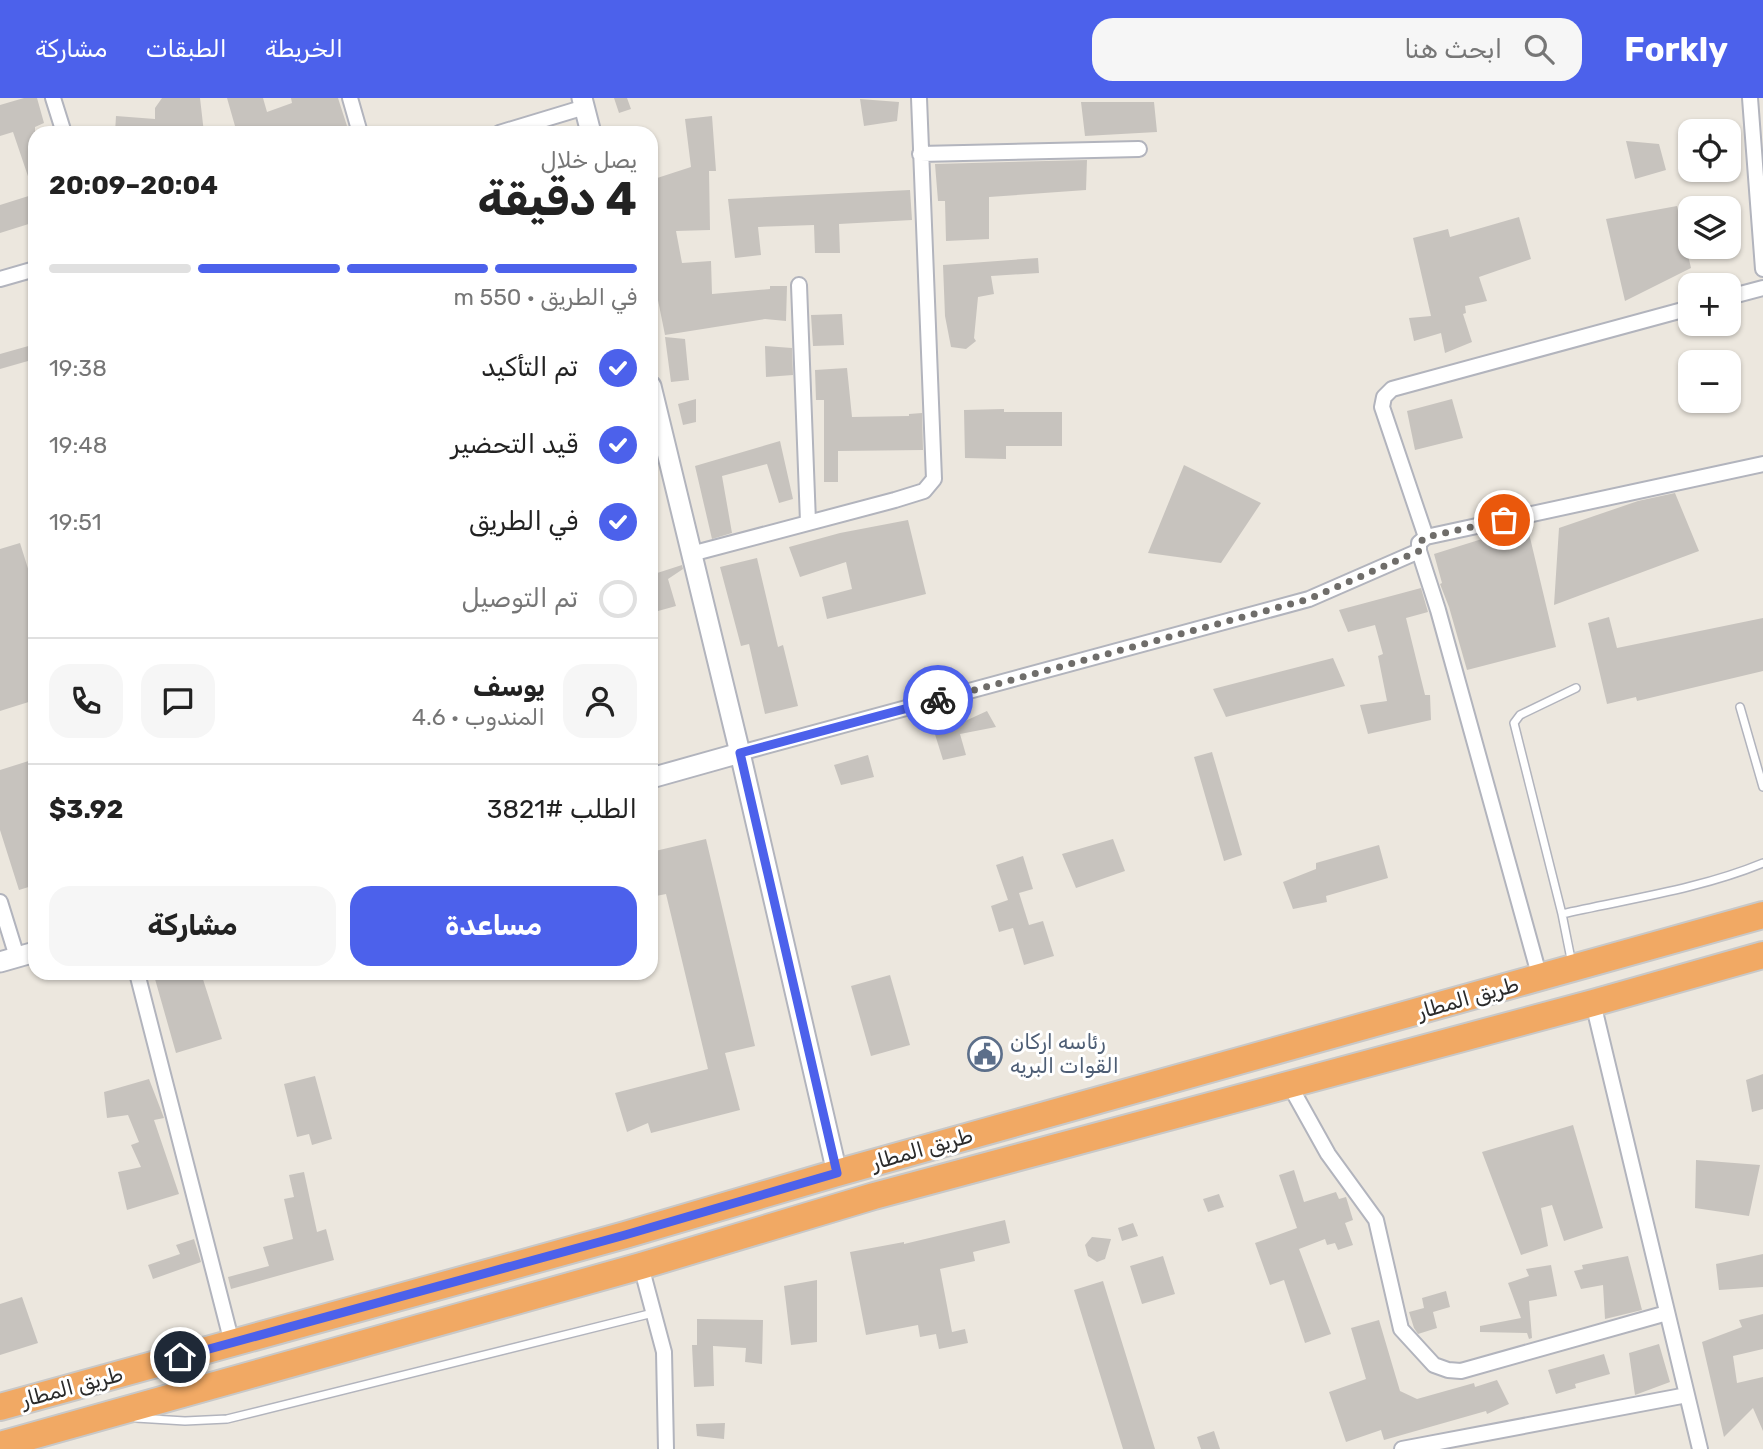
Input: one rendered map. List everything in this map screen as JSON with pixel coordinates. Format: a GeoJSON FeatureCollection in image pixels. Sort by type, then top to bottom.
{"type":"FeatureCollection","features":[{"type":"Feature","properties":{"kind":"highway","name":"طريق المطار"},"geometry":{"type":"LineString","coordinates":[[0,1407],[625,1235],[837,1173],[1763,915]]}},
{"type":"Feature","properties":{"kind":"highway","name":"طريق المطار"},"geometry":{"type":"LineString","coordinates":[[0,1445],[641,1266],[874,1196],[1763,955]]}},
{"type":"Feature","properties":{"kind":"street"},"geometry":{"type":"LineString","coordinates":[[53,98],[62,126]]}},
{"type":"Feature","properties":{"kind":"street"},"geometry":{"type":"LineString","coordinates":[[350,98],[358,126]]}},
{"type":"Feature","properties":{"kind":"street"},"geometry":{"type":"LineString","coordinates":[[691,554],[895,500],[924,491],[933,479],[919,98]]}},
{"type":"Feature","properties":{"kind":"street"},"geometry":{"type":"LineString","coordinates":[[1750,98],[1763,269]]}},
{"type":"Feature","properties":{"kind":"street"},"geometry":{"type":"LineString","coordinates":[[519,126],[583,103],[589,126]]}},
{"type":"Feature","properties":{"kind":"street"},"geometry":{"type":"LineString","coordinates":[[920,155],[1139,149]]}},
{"type":"Feature","properties":{"kind":"street"},"geometry":{"type":"LineString","coordinates":[[0,279],[28,271]]}},
{"type":"Feature","properties":{"kind":"street"},"geometry":{"type":"LineString","coordinates":[[799,285],[808,522]]}},
{"type":"Feature","properties":{"kind":"street"},"geometry":{"type":"LineString","coordinates":[[1741,294],[1763,288]]}},
{"type":"Feature","properties":{"kind":"street"},"geometry":{"type":"LineString","coordinates":[[1426,537],[1382,407],[1384,397],[1392,389],[1678,311]]}},
{"type":"Feature","properties":{"kind":"street"},"geometry":{"type":"LineString","coordinates":[[658,415],[740,753],[837,1173]]}},
{"type":"Feature","properties":{"kind":"street"},"geometry":{"type":"LineString","coordinates":[[1539,978],[1493,804],[1419,551],[1419,543],[1426,537],[1763,464]]}},
{"type":"Feature","properties":{"kind":"street"},"geometry":{"type":"LineString","coordinates":[[658,776],[1309,599],[1419,551]]}},
{"type":"Feature","properties":{"kind":"street"},"geometry":{"type":"LineString","coordinates":[[0,902],[17,957]]}},
{"type":"Feature","properties":{"kind":"street"},"geometry":{"type":"LineString","coordinates":[[139,980],[232,1343]]}},
{"type":"Feature","properties":{"kind":"street"},"geometry":{"type":"LineString","coordinates":[[1593,1003],[1700,1449]]}},
{"type":"Feature","properties":{"kind":"street"},"geometry":{"type":"LineString","coordinates":[[1289,1084],[1328,1154],[1376,1220],[1401,1329],[1434,1365],[1461,1371],[1667,1313]]}},
{"type":"Feature","properties":{"kind":"street"},"geometry":{"type":"LineString","coordinates":[[641,1266],[664,1352],[666,1449]]}},
{"type":"Feature","properties":{"kind":"street"},"geometry":{"type":"LineString","coordinates":[[1402,1449],[1687,1395]]}},
{"type":"Feature","properties":{"kind":"lane"},"geometry":{"type":"LineString","coordinates":[[1573,968],[1514,723],[1520,715],[1576,688]]}},
{"type":"Feature","properties":{"kind":"lane"},"geometry":{"type":"LineString","coordinates":[[1740,707],[1763,787]]}},
{"type":"Feature","properties":{"kind":"lane"},"geometry":{"type":"LineString","coordinates":[[1562,914],[1693,884],[1763,863]]}},
{"type":"Feature","properties":{"kind":"lane"},"geometry":{"type":"LineString","coordinates":[[107,1416],[185,1421],[228,1419],[654,1313]]}},
{"type":"Feature","properties":{"kind":"building"},"geometry":{"type":"Polygon","coordinates":[[[24,98],[37,98],[44,123],[28,126],[28,176],[13,132],[0,136],[0,105],[24,98]]]}},
{"type":"Feature","properties":{"kind":"building"},"geometry":{"type":"Polygon","coordinates":[[[162,98],[200,98],[203,126],[115,126],[116,116],[155,119],[155,108],[162,98]]]}},
{"type":"Feature","properties":{"kind":"building"},"geometry":{"type":"Polygon","coordinates":[[[227,98],[263,98],[267,112],[292,103],[291,98],[338,98],[347,126],[235,126],[227,98]]]}},
{"type":"Feature","properties":{"kind":"building"},"geometry":{"type":"Polygon","coordinates":[[[614,98],[627,98],[631,109],[619,113],[614,98]]]}},
{"type":"Feature","properties":{"kind":"building"},"geometry":{"type":"Polygon","coordinates":[[[860,99],[899,102],[897,121],[864,126],[860,99]]]}},
{"type":"Feature","properties":{"kind":"building"},"geometry":{"type":"Polygon","coordinates":[[[1081,102],[1154,102],[1157,132],[1085,136],[1081,102]]]}},
{"type":"Feature","properties":{"kind":"building"},"geometry":{"type":"Polygon","coordinates":[[[712,116],[716,171],[709,171],[710,230],[676,231],[682,263],[711,261],[712,294],[787,286],[786,321],[765,319],[665,335],[658,300],[658,178],[691,167],[685,119],[712,116]]]}},
{"type":"Feature","properties":{"kind":"building"},"geometry":{"type":"Polygon","coordinates":[[[1626,141],[1659,144],[1666,170],[1635,179],[1626,141]]]}},
{"type":"Feature","properties":{"kind":"building"},"geometry":{"type":"Polygon","coordinates":[[[1087,160],[1086,190],[989,197],[989,239],[946,241],[945,201],[938,201],[935,164],[1087,160]]]}},
{"type":"Feature","properties":{"kind":"building"},"geometry":{"type":"Polygon","coordinates":[[[910,190],[912,220],[839,224],[840,253],[815,253],[814,225],[758,227],[761,255],[735,258],[728,199],[910,190]]]}},
{"type":"Feature","properties":{"kind":"building"},"geometry":{"type":"Polygon","coordinates":[[[28,196],[28,224],[0,233],[0,205],[28,196]]]}},
{"type":"Feature","properties":{"kind":"building"},"geometry":{"type":"Polygon","coordinates":[[[1677,206],[1678,259],[1689,259],[1691,268],[1625,301],[1606,219],[1677,206]]]}},
{"type":"Feature","properties":{"kind":"building"},"geometry":{"type":"Polygon","coordinates":[[[1519,217],[1531,259],[1479,277],[1487,301],[1465,306],[1466,313],[1463,314],[1472,342],[1445,353],[1441,333],[1414,341],[1409,318],[1431,316],[1413,238],[1448,229],[1450,237],[1519,217]]]}},
{"type":"Feature","properties":{"kind":"building"},"geometry":{"type":"Polygon","coordinates":[[[1038,258],[1039,273],[991,276],[994,294],[978,297],[974,338],[976,341],[966,349],[951,347],[945,316],[943,265],[1038,258]]]}},
{"type":"Feature","properties":{"kind":"building"},"geometry":{"type":"Polygon","coordinates":[[[842,314],[844,345],[813,346],[811,315],[842,314]]]}},
{"type":"Feature","properties":{"kind":"building"},"geometry":{"type":"Polygon","coordinates":[[[665,337],[685,339],[689,380],[671,382],[665,337]]]}},
{"type":"Feature","properties":{"kind":"building"},"geometry":{"type":"Polygon","coordinates":[[[28,346],[28,361],[0,369],[0,354],[28,346]]]}},
{"type":"Feature","properties":{"kind":"building"},"geometry":{"type":"Polygon","coordinates":[[[765,346],[792,348],[793,375],[766,377],[765,346]]]}},
{"type":"Feature","properties":{"kind":"building"},"geometry":{"type":"Polygon","coordinates":[[[847,368],[852,417],[909,416],[922,413],[923,450],[838,451],[838,482],[824,482],[824,400],[816,400],[815,370],[847,368]]]}},
{"type":"Feature","properties":{"kind":"building"},"geometry":{"type":"Polygon","coordinates":[[[696,399],[696,422],[683,425],[678,404],[696,399]]]}},
{"type":"Feature","properties":{"kind":"building"},"geometry":{"type":"Polygon","coordinates":[[[1452,399],[1463,438],[1415,450],[1407,411],[1452,399]]]}},
{"type":"Feature","properties":{"kind":"building"},"geometry":{"type":"Polygon","coordinates":[[[1004,409],[1004,412],[1062,412],[1062,446],[1006,446],[1006,459],[965,458],[964,410],[1004,409]]]}},
{"type":"Feature","properties":{"kind":"building"},"geometry":{"type":"Polygon","coordinates":[[[780,441],[793,499],[779,503],[767,464],[722,476],[732,533],[712,539],[695,466],[780,441]]]}},
{"type":"Feature","properties":{"kind":"building"},"geometry":{"type":"Polygon","coordinates":[[[1184,465],[1261,503],[1221,563],[1148,553],[1184,465]]]}},
{"type":"Feature","properties":{"kind":"building"},"geometry":{"type":"Polygon","coordinates":[[[1675,493],[1699,551],[1554,605],[1559,528],[1638,501],[1675,493]]]}},
{"type":"Feature","properties":{"kind":"building"},"geometry":{"type":"Polygon","coordinates":[[[908,520],[926,594],[827,619],[822,597],[852,589],[846,562],[800,577],[789,547],[840,533],[908,520]]]}},
{"type":"Feature","properties":{"kind":"building"},"geometry":{"type":"Polygon","coordinates":[[[1527,525],[1556,647],[1467,670],[1440,584],[1442,583],[1434,554],[1527,525]]]}},
{"type":"Feature","properties":{"kind":"building"},"geometry":{"type":"Polygon","coordinates":[[[20,543],[28,569],[28,702],[0,711],[0,549],[20,543]]]}},
{"type":"Feature","properties":{"kind":"building"},"geometry":{"type":"Polygon","coordinates":[[[757,558],[778,647],[783,645],[798,706],[765,714],[749,644],[741,646],[720,567],[757,558]]]}},
{"type":"Feature","properties":{"kind":"building"},"geometry":{"type":"Polygon","coordinates":[[[682,565],[683,569],[668,579],[676,606],[658,611],[658,573],[682,565]]]}},
{"type":"Feature","properties":{"kind":"building"},"geometry":{"type":"Polygon","coordinates":[[[1421,588],[1428,612],[1406,618],[1425,695],[1430,695],[1431,720],[1368,734],[1360,705],[1387,701],[1378,656],[1383,654],[1375,625],[1348,632],[1339,610],[1421,588]]]}},
{"type":"Feature","properties":{"kind":"building"},"geometry":{"type":"Polygon","coordinates":[[[1609,617],[1617,648],[1763,618],[1763,671],[1637,701],[1636,697],[1607,704],[1588,623],[1609,617]]]}},
{"type":"Feature","properties":{"kind":"building"},"geometry":{"type":"Polygon","coordinates":[[[1333,658],[1345,686],[1226,717],[1213,689],[1333,658]]]}},
{"type":"Feature","properties":{"kind":"building"},"geometry":{"type":"Polygon","coordinates":[[[987,711],[996,727],[960,734],[966,755],[943,760],[933,728],[959,717],[963,722],[987,711]]]}},
{"type":"Feature","properties":{"kind":"building"},"geometry":{"type":"Polygon","coordinates":[[[1212,752],[1242,855],[1224,861],[1194,757],[1212,752]]]}},
{"type":"Feature","properties":{"kind":"building"},"geometry":{"type":"Polygon","coordinates":[[[868,755],[874,777],[841,785],[834,765],[868,755]]]}},
{"type":"Feature","properties":{"kind":"building"},"geometry":{"type":"Polygon","coordinates":[[[28,761],[28,887],[19,890],[0,830],[0,770],[28,761]]]}},
{"type":"Feature","properties":{"kind":"building"},"geometry":{"type":"Polygon","coordinates":[[[706,839],[755,1046],[725,1053],[740,1110],[651,1133],[648,1123],[627,1132],[615,1093],[708,1069],[666,894],[658,896],[658,850],[706,839]]]}},
{"type":"Feature","properties":{"kind":"building"},"geometry":{"type":"Polygon","coordinates":[[[1113,839],[1125,871],[1076,888],[1062,854],[1113,839]]]}},
{"type":"Feature","properties":{"kind":"building"},"geometry":{"type":"Polygon","coordinates":[[[1379,845],[1388,878],[1326,896],[1327,902],[1293,909],[1283,882],[1316,869],[1316,863],[1379,845]]]}},
{"type":"Feature","properties":{"kind":"building"},"geometry":{"type":"Polygon","coordinates":[[[1023,856],[1033,889],[1019,893],[1029,925],[1043,921],[1054,956],[1024,965],[1013,928],[999,932],[991,906],[1008,900],[996,865],[1023,856]]]}},
{"type":"Feature","properties":{"kind":"building"},"geometry":{"type":"Polygon","coordinates":[[[890,975],[910,1045],[871,1056],[851,986],[890,975]]]}},
{"type":"Feature","properties":{"kind":"building"},"geometry":{"type":"Polygon","coordinates":[[[155,980],[203,980],[222,1039],[176,1053],[155,980]]]}},
{"type":"Feature","properties":{"kind":"building"},"geometry":{"type":"Polygon","coordinates":[[[1763,1074],[1763,1109],[1752,1112],[1746,1080],[1763,1074]]]}},
{"type":"Feature","properties":{"kind":"building"},"geometry":{"type":"Polygon","coordinates":[[[315,1076],[332,1139],[312,1145],[309,1134],[297,1137],[284,1084],[315,1076]]]}},
{"type":"Feature","properties":{"kind":"building"},"geometry":{"type":"Polygon","coordinates":[[[149,1079],[164,1118],[154,1120],[179,1194],[127,1210],[118,1172],[141,1167],[131,1145],[139,1142],[128,1115],[107,1118],[104,1092],[149,1079]]]}},
{"type":"Feature","properties":{"kind":"building"},"geometry":{"type":"Polygon","coordinates":[[[1573,1125],[1603,1228],[1564,1241],[1552,1205],[1541,1208],[1548,1246],[1521,1255],[1482,1152],[1573,1125]]]}},
{"type":"Feature","properties":{"kind":"building"},"geometry":{"type":"Polygon","coordinates":[[[1696,1160],[1760,1165],[1749,1216],[1695,1208],[1696,1160]]]}},
{"type":"Feature","properties":{"kind":"building"},"geometry":{"type":"Polygon","coordinates":[[[1294,1170],[1304,1202],[1336,1192],[1339,1199],[1346,1197],[1353,1220],[1345,1223],[1353,1245],[1338,1250],[1335,1243],[1327,1245],[1325,1239],[1299,1249],[1331,1334],[1305,1343],[1284,1280],[1270,1285],[1255,1243],[1297,1228],[1279,1175],[1294,1170]]]}},
{"type":"Feature","properties":{"kind":"building"},"geometry":{"type":"Polygon","coordinates":[[[304,1172],[317,1232],[326,1229],[334,1260],[231,1289],[228,1277],[269,1266],[263,1247],[293,1239],[284,1199],[294,1197],[289,1175],[304,1172]]]}},
{"type":"Feature","properties":{"kind":"building"},"geometry":{"type":"Polygon","coordinates":[[[1219,1194],[1224,1207],[1208,1212],[1203,1199],[1219,1194]]]}},
{"type":"Feature","properties":{"kind":"building"},"geometry":{"type":"Polygon","coordinates":[[[1005,1220],[1010,1243],[973,1252],[975,1261],[940,1269],[952,1332],[965,1329],[968,1343],[939,1349],[936,1334],[920,1337],[918,1325],[866,1335],[850,1252],[904,1244],[1005,1220]]]}},
{"type":"Feature","properties":{"kind":"building"},"geometry":{"type":"Polygon","coordinates":[[[1133,1223],[1138,1236],[1122,1241],[1118,1228],[1133,1223]]]}},
{"type":"Feature","properties":{"kind":"building"},"geometry":{"type":"Polygon","coordinates":[[[1092,1237],[1111,1239],[1105,1259],[1097,1262],[1088,1256],[1085,1245],[1092,1237]]]}},
{"type":"Feature","properties":{"kind":"building"},"geometry":{"type":"Polygon","coordinates":[[[194,1239],[201,1262],[153,1279],[148,1265],[180,1254],[176,1245],[194,1239]]]}},
{"type":"Feature","properties":{"kind":"building"},"geometry":{"type":"Polygon","coordinates":[[[1763,1254],[1763,1287],[1719,1290],[1716,1264],[1763,1254]]]}},
{"type":"Feature","properties":{"kind":"building"},"geometry":{"type":"Polygon","coordinates":[[[1163,1256],[1175,1294],[1142,1304],[1130,1266],[1163,1256]]]}},
{"type":"Feature","properties":{"kind":"building"},"geometry":{"type":"Polygon","coordinates":[[[1628,1256],[1642,1310],[1605,1319],[1603,1285],[1581,1289],[1574,1271],[1583,1269],[1582,1265],[1628,1256]]]}},
{"type":"Feature","properties":{"kind":"building"},"geometry":{"type":"Polygon","coordinates":[[[1551,1265],[1557,1296],[1529,1301],[1532,1338],[1529,1339],[1527,1333],[1480,1332],[1480,1326],[1521,1318],[1508,1283],[1529,1276],[1526,1269],[1551,1265]]]}},
{"type":"Feature","properties":{"kind":"building"},"geometry":{"type":"Polygon","coordinates":[[[817,1280],[817,1342],[791,1345],[784,1286],[817,1280]]]}},
{"type":"Feature","properties":{"kind":"building"},"geometry":{"type":"Polygon","coordinates":[[[1103,1281],[1155,1449],[1123,1449],[1074,1290],[1103,1281]]]}},
{"type":"Feature","properties":{"kind":"building"},"geometry":{"type":"Polygon","coordinates":[[[1446,1291],[1450,1307],[1433,1312],[1437,1328],[1418,1334],[1409,1312],[1424,1308],[1422,1298],[1446,1291]]]}},
{"type":"Feature","properties":{"kind":"building"},"geometry":{"type":"Polygon","coordinates":[[[22,1297],[38,1343],[0,1355],[0,1304],[22,1297]]]}},
{"type":"Feature","properties":{"kind":"building"},"geometry":{"type":"Polygon","coordinates":[[[1763,1314],[1763,1349],[1733,1356],[1737,1383],[1763,1377],[1763,1431],[1753,1408],[1724,1437],[1702,1342],[1742,1327],[1739,1320],[1763,1314]]]}},
{"type":"Feature","properties":{"kind":"building"},"geometry":{"type":"Polygon","coordinates":[[[697,1319],[763,1320],[762,1364],[745,1362],[746,1348],[713,1346],[714,1386],[694,1387],[692,1345],[697,1345],[697,1319]]]}},
{"type":"Feature","properties":{"kind":"building"},"geometry":{"type":"Polygon","coordinates":[[[1379,1320],[1400,1391],[1417,1399],[1474,1383],[1475,1387],[1497,1380],[1509,1404],[1487,1414],[1486,1411],[1384,1440],[1381,1430],[1346,1442],[1329,1392],[1366,1379],[1351,1328],[1379,1320]]]}},
{"type":"Feature","properties":{"kind":"building"},"geometry":{"type":"Polygon","coordinates":[[[1659,1344],[1670,1382],[1635,1395],[1629,1353],[1659,1344]]]}},
{"type":"Feature","properties":{"kind":"building"},"geometry":{"type":"Polygon","coordinates":[[[1604,1354],[1610,1374],[1575,1384],[1576,1388],[1556,1394],[1548,1370],[1604,1354]]]}},
{"type":"Feature","properties":{"kind":"building"},"geometry":{"type":"Polygon","coordinates":[[[725,1423],[724,1439],[697,1436],[696,1424],[725,1423]]]}},
{"type":"Feature","properties":{"kind":"building"},"geometry":{"type":"Polygon","coordinates":[[[1214,1431],[1220,1449],[1201,1449],[1197,1437],[1214,1431]]]}},
{"type":"Feature","properties":{"kind":"way so far"},"geometry":{"type":"LineString","coordinates":[[938,700],[1309,599],[1419,551],[1419,543],[1426,537],[1504,520]]}},
{"type":"Feature","properties":{"kind":"place","name":"رئاسه اركان القوات البريه"},"geometry":{"type":"Point","coordinates":[985,1054]}},
{"type":"Feature","properties":{"kind":"route"},"geometry":{"type":"LineString","coordinates":[[180,1357],[625,1235],[837,1173],[740,753],[938,700]]}}]}
